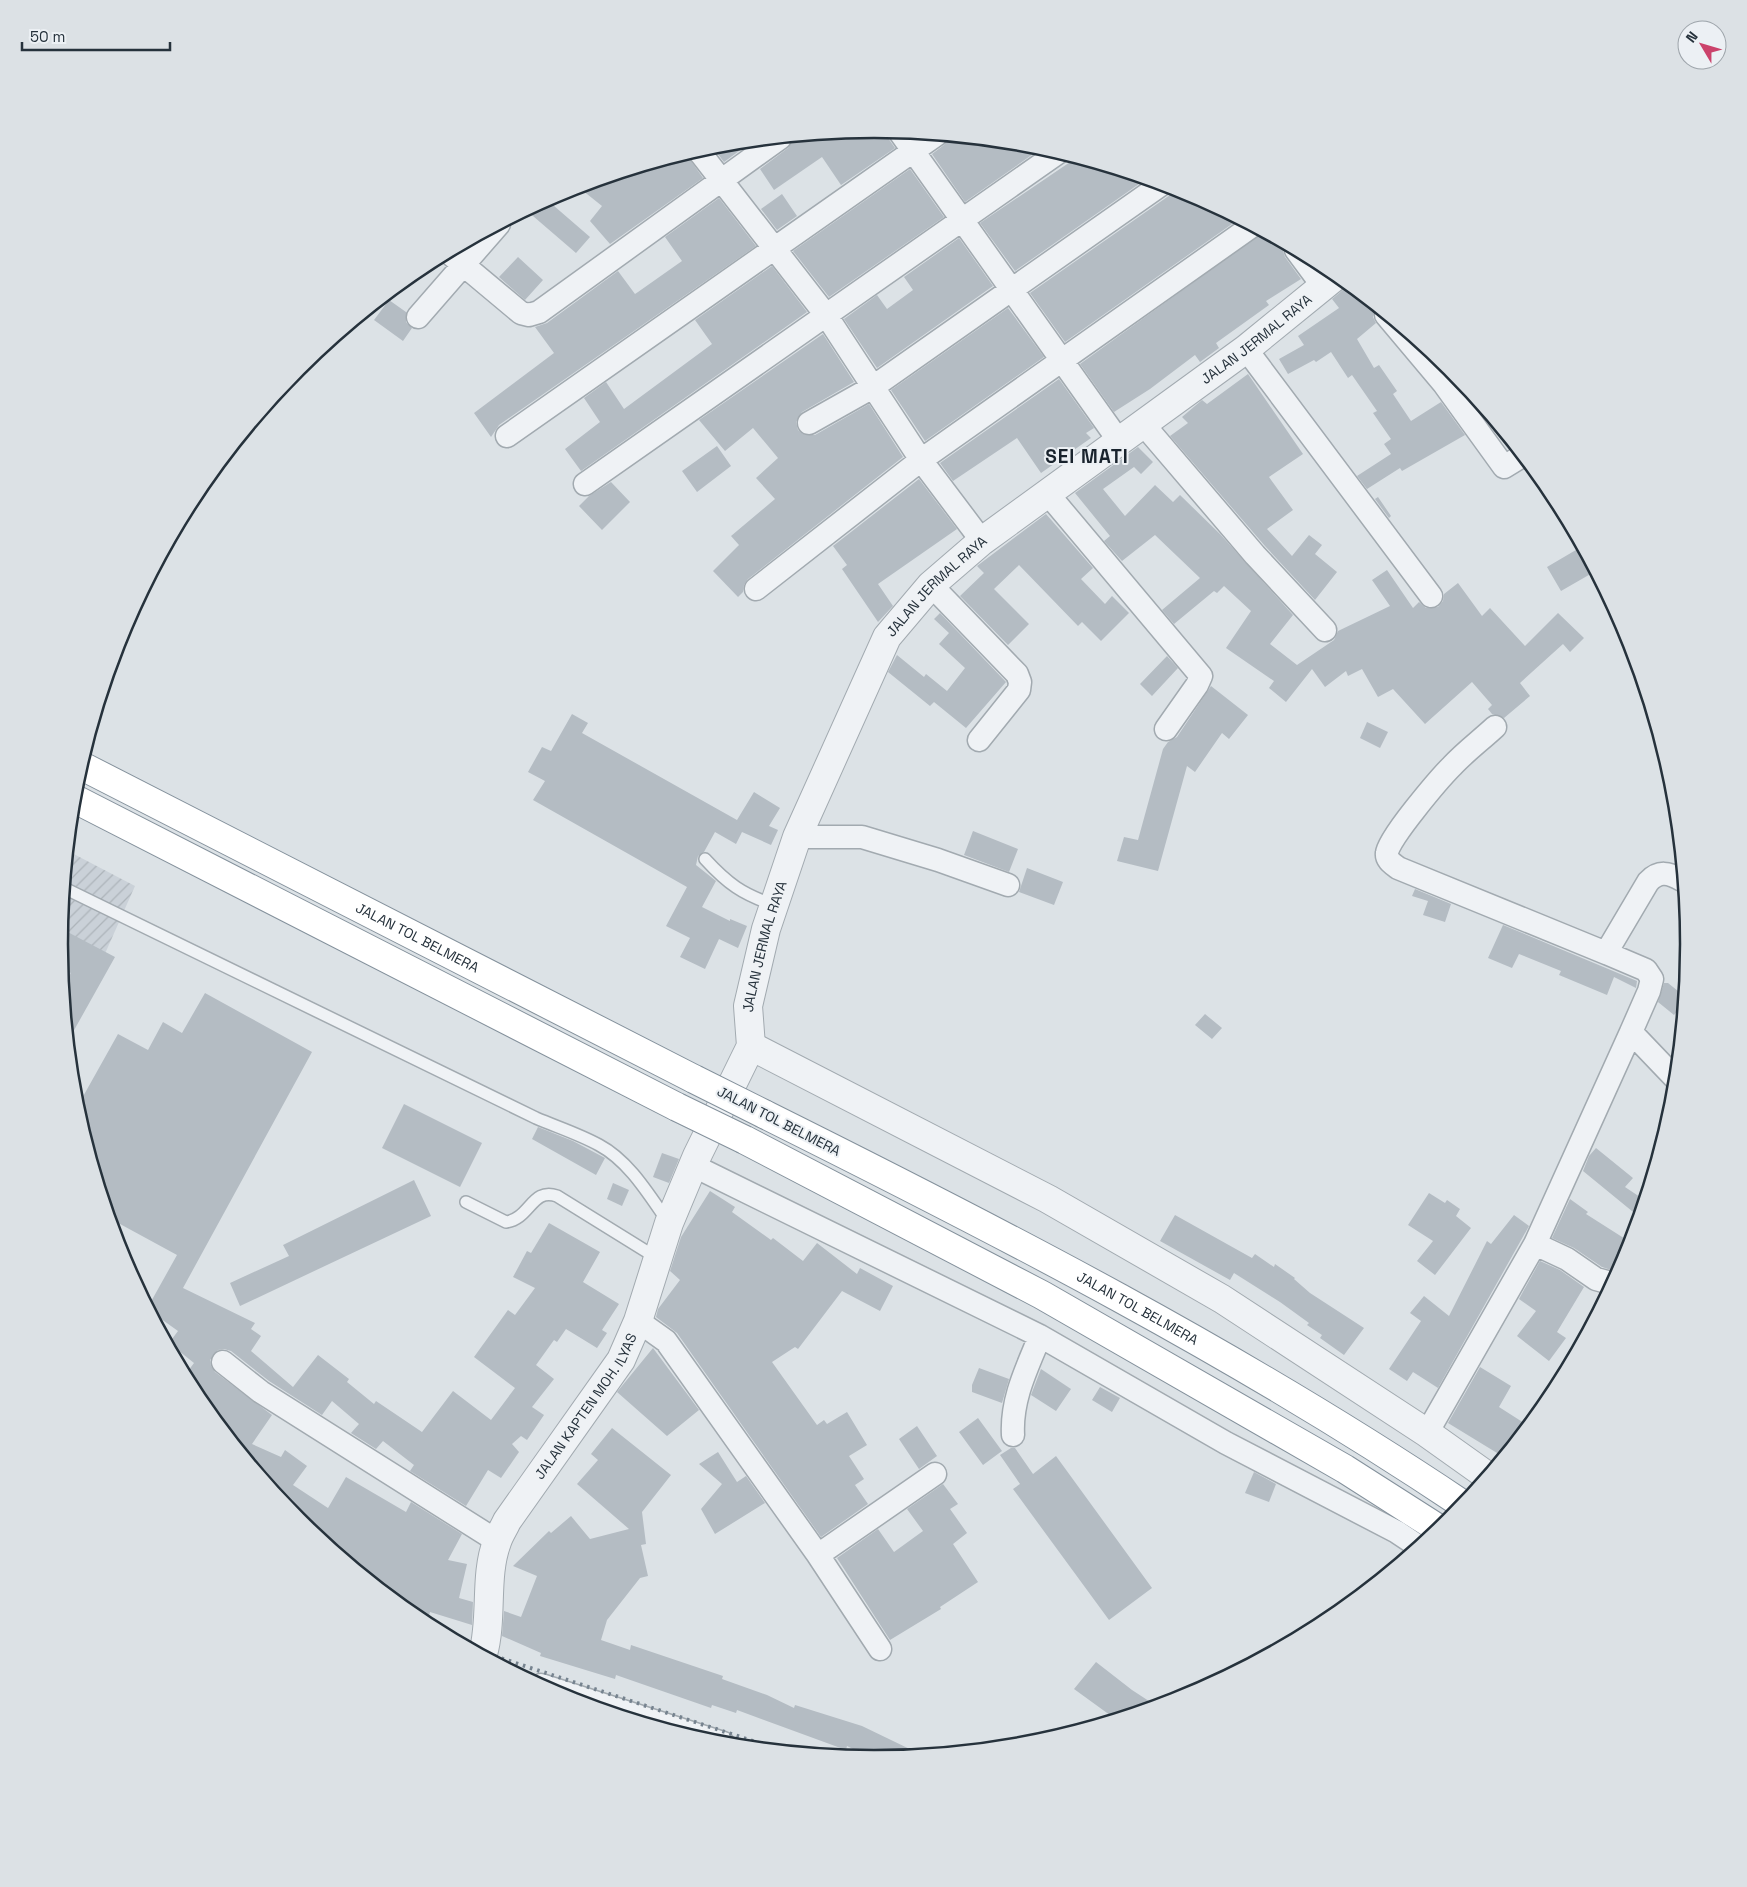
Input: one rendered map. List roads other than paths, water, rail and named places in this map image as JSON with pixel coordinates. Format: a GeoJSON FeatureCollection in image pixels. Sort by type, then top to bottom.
{"type":"FeatureCollection","features":[{"type":"Feature","properties":{"kind":"highway","name":"JALAN TOL BELMERA"},"geometry":{"type":"LineString","coordinates":[[87,769],[1103,1287],[1372,1444],[1456,1500]]}},
{"type":"Feature","properties":{"kind":"highway"},"geometry":{"type":"LineString","coordinates":[[80,802],[745,1140],[1042,1295],[1345,1469],[1431,1524]]}},
{"type":"Feature","properties":{"kind":"street"},"geometry":{"type":"LineString","coordinates":[[904,139],[1119,441]]}},
{"type":"Feature","properties":{"kind":"street"},"geometry":{"type":"LineString","coordinates":[[507,436],[930,139]]}},
{"type":"Feature","properties":{"kind":"street"},"geometry":{"type":"LineString","coordinates":[[455,258],[521,313],[529,315],[539,312],[721,178],[772,144]]}},
{"type":"Feature","properties":{"kind":"street"},"geometry":{"type":"LineString","coordinates":[[703,156],[775,247],[826,316],[921,460],[982,541]]}},
{"type":"Feature","properties":{"kind":"street"},"geometry":{"type":"LineString","coordinates":[[585,484],[1051,158]]}},
{"type":"Feature","properties":{"kind":"street"},"geometry":{"type":"LineString","coordinates":[[808,423],[873,387],[1155,189]]}},
{"type":"Feature","properties":{"kind":"street"},"geometry":{"type":"LineString","coordinates":[[756,589],[921,460],[1247,230]]}},
{"type":"Feature","properties":{"kind":"street"},"geometry":{"type":"LineString","coordinates":[[418,317],[455,258],[474,244]]}},
{"type":"Feature","properties":{"kind":"street","name":"JALAN JERMAL RAYA"},"geometry":{"type":"LineString","coordinates":[[751,1046],[748,1006],[774,905],[797,837],[887,637],[931,585],[982,541],[1246,350],[1329,280]]}},
{"type":"Feature","properties":{"kind":"street"},"geometry":{"type":"LineString","coordinates":[[1407,340],[1444,384],[1504,468],[1517,459]]}},
{"type":"Feature","properties":{"kind":"street"},"geometry":{"type":"LineString","coordinates":[[1246,350],[1431,596]]}},
{"type":"Feature","properties":{"kind":"street"},"geometry":{"type":"LineString","coordinates":[[1144,425],[1255,555],[1325,630]]}},
{"type":"Feature","properties":{"kind":"street"},"geometry":{"type":"LineString","coordinates":[[1048,494],[1201,676],[1197,685],[1166,729]]}},
{"type":"Feature","properties":{"kind":"street"},"geometry":{"type":"LineString","coordinates":[[931,585],[1017,674],[1020,682],[1019,690],[979,740]]}},
{"type":"Feature","properties":{"kind":"street"},"geometry":{"type":"LineString","coordinates":[[1427,1433],[1535,1244],[1649,992],[1652,980],[1646,970],[1398,868],[1389,860],[1386,853],[1407,819],[1452,766],[1496,727]]}},
{"type":"Feature","properties":{"kind":"street"},"geometry":{"type":"LineString","coordinates":[[797,837],[862,837],[938,860],[1008,885]]}},
{"type":"Feature","properties":{"kind":"street"},"geometry":{"type":"LineString","coordinates":[[1606,952],[1648,882],[1654,876],[1670,874],[1677,877]]}},
{"type":"Feature","properties":{"kind":"street"},"geometry":{"type":"LineString","coordinates":[[1631,1032],[1669,1072]]}},
{"type":"Feature","properties":{"kind":"street"},"geometry":{"type":"LineString","coordinates":[[751,1046],[1065,1208],[1222,1298],[1427,1433],[1482,1472]]}},
{"type":"Feature","properties":{"kind":"street","name":"JALAN KAPTEN MOH. ILYAS"},"geometry":{"type":"LineString","coordinates":[[484,1649],[489,1619],[492,1559],[497,1541],[507,1521],[621,1360],[638,1320],[669,1223],[696,1161],[751,1046]]}},
{"type":"Feature","properties":{"kind":"street"},"geometry":{"type":"LineString","coordinates":[[696,1161],[1040,1336],[1226,1443],[1397,1532],[1412,1542]]}},
{"type":"Feature","properties":{"kind":"street"},"geometry":{"type":"LineString","coordinates":[[1535,1244],[1566,1259],[1596,1278],[1605,1281]]}},
{"type":"Feature","properties":{"kind":"street"},"geometry":{"type":"LineString","coordinates":[[638,1320],[666,1341],[818,1555],[880,1649]]}},
{"type":"Feature","properties":{"kind":"street"},"geometry":{"type":"LineString","coordinates":[[1013,1435],[1012,1416],[1018,1390],[1040,1336]]}},
{"type":"Feature","properties":{"kind":"street"},"geometry":{"type":"LineString","coordinates":[[223,1362],[261,1392],[497,1541]]}},
{"type":"Feature","properties":{"kind":"street"},"geometry":{"type":"LineString","coordinates":[[818,1555],[935,1474]]}},
{"type":"Feature","properties":{"kind":"lane"},"geometry":{"type":"LineString","coordinates":[[706,859],[726,882],[749,896],[774,905]]}},
{"type":"Feature","properties":{"kind":"lane"},"geometry":{"type":"LineString","coordinates":[[69,890],[536,1118],[600,1146],[618,1159],[639,1182],[669,1223]]}},
{"type":"Feature","properties":{"kind":"lane"},"geometry":{"type":"LineString","coordinates":[[466,1202],[506,1222],[520,1217],[541,1194],[548,1192],[657,1258]]}},
{"type":"Feature","properties":{"kind":"railway"},"geometry":{"type":"LineString","coordinates":[[503,1659],[748,1740]]}},
{"type":"Feature","properties":{"kind":"district","name":"SEI MATI"},"geometry":{"type":"Point","coordinates":[1087,456]}}]}
